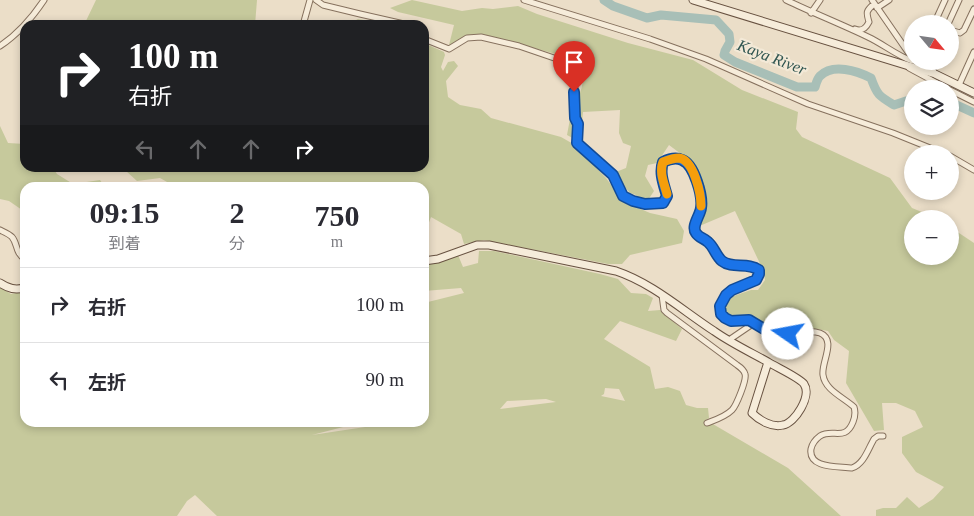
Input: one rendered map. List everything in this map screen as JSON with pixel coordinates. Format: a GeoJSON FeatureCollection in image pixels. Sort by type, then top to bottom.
{"type":"FeatureCollection","features":[{"type":"Feature","properties":{"kind":"street"},"geometry":{"type":"LineString","coordinates":[[29,20],[44,0]]}},
{"type":"Feature","properties":{"kind":"street"},"geometry":{"type":"LineString","coordinates":[[304,20],[310,0]]}},
{"type":"Feature","properties":{"kind":"street"},"geometry":{"type":"LineString","coordinates":[[316,0],[323,5],[386,20]]}},
{"type":"Feature","properties":{"kind":"street"},"geometry":{"type":"LineString","coordinates":[[524,0],[706,58],[808,104],[923,145]]}},
{"type":"Feature","properties":{"kind":"street"},"geometry":{"type":"LineString","coordinates":[[693,0],[704,1],[904,60]]}},
{"type":"Feature","properties":{"kind":"street"},"geometry":{"type":"LineString","coordinates":[[786,0],[870,38],[904,58]]}},
{"type":"Feature","properties":{"kind":"street"},"geometry":{"type":"LineString","coordinates":[[811,12],[820,0]]}},
{"type":"Feature","properties":{"kind":"street"},"geometry":{"type":"LineString","coordinates":[[850,30],[852,27],[863,30],[869,22],[868,10],[874,4],[889,0]]}},
{"type":"Feature","properties":{"kind":"street"},"geometry":{"type":"LineString","coordinates":[[938,15],[945,0]]}},
{"type":"Feature","properties":{"kind":"street"},"geometry":{"type":"LineString","coordinates":[[952,15],[959,0]]}},
{"type":"Feature","properties":{"kind":"street"},"geometry":{"type":"LineString","coordinates":[[874,4],[904,46]]}},
{"type":"Feature","properties":{"kind":"street"},"geometry":{"type":"LineString","coordinates":[[959,33],[964,30],[974,9]]}},
{"type":"Feature","properties":{"kind":"street"},"geometry":{"type":"LineString","coordinates":[[0,46],[20,30]]}},
{"type":"Feature","properties":{"kind":"street"},"geometry":{"type":"LineString","coordinates":[[429,41],[449,49],[467,38],[481,36],[519,46],[574,67],[577,73],[574,92],[575,118],[578,124],[577,143],[613,175],[623,196],[633,201],[645,204],[663,203],[667,196],[661,174],[663,162],[680,158],[685,161],[691,168],[697,182],[701,199],[701,208],[694,227],[696,234],[708,241],[721,261],[731,265],[752,266],[759,270],[756,280],[732,290],[726,295],[720,306],[721,314],[731,321],[745,320],[776,334],[818,332],[824,335],[827,340],[828,347],[823,377],[826,384],[854,407],[856,412],[851,428],[846,432],[826,434],[816,440],[811,448],[814,461],[821,464],[855,467],[861,462],[874,439],[878,436],[883,436]]}},
{"type":"Feature","properties":{"kind":"street"},"geometry":{"type":"LineString","coordinates":[[973,55],[959,85],[974,93]]}},
{"type":"Feature","properties":{"kind":"street"},"geometry":{"type":"LineString","coordinates":[[913,70],[932,80]]}},
{"type":"Feature","properties":{"kind":"street"},"geometry":{"type":"LineString","coordinates":[[927,70],[948,80]]}},
{"type":"Feature","properties":{"kind":"street"},"geometry":{"type":"LineString","coordinates":[[959,94],[974,102]]}},
{"type":"Feature","properties":{"kind":"street"},"geometry":{"type":"LineString","coordinates":[[959,161],[974,170]]}},
{"type":"Feature","properties":{"kind":"street"},"geometry":{"type":"LineString","coordinates":[[0,230],[11,236],[20,254]]}},
{"type":"Feature","properties":{"kind":"street"},"geometry":{"type":"LineString","coordinates":[[429,260],[438,259],[477,245],[489,245],[616,271],[629,276],[662,294],[729,340],[768,362],[798,379],[804,384],[806,397],[796,416],[786,425],[776,426],[757,418],[752,413],[768,362]]}},
{"type":"Feature","properties":{"kind":"street"},"geometry":{"type":"LineString","coordinates":[[0,283],[9,288],[20,289]]}},
{"type":"Feature","properties":{"kind":"street"},"geometry":{"type":"LineString","coordinates":[[662,294],[664,310],[672,318],[744,371],[745,379],[741,393],[732,410],[707,423]]}},
{"type":"Feature","properties":{"kind":"street"},"geometry":{"type":"LineString","coordinates":[[729,340],[754,323]]}},
{"type":"Feature","properties":{"kind":"green space"},"geometry":{"type":"Polygon","coordinates":[[[96,0],[257,0],[255,20],[86,20],[96,0]]]}},
{"type":"Feature","properties":{"kind":"green space"},"geometry":{"type":"Polygon","coordinates":[[[412,0],[462,11],[518,6],[537,14],[628,43],[693,60],[742,90],[798,112],[796,129],[802,137],[890,178],[904,197],[904,200],[917,210],[904,210],[904,265],[959,265],[959,233],[974,243],[974,516],[876,516],[876,510],[896,508],[907,497],[919,508],[933,499],[944,487],[916,472],[902,453],[902,437],[923,427],[915,411],[896,403],[882,403],[884,430],[874,431],[846,383],[849,351],[834,340],[828,331],[817,329],[766,337],[743,317],[727,317],[718,312],[725,299],[751,290],[758,290],[765,280],[764,272],[735,211],[690,230],[700,210],[699,196],[681,154],[669,145],[657,163],[648,165],[645,176],[654,191],[648,200],[640,199],[630,193],[622,184],[611,180],[609,177],[626,168],[631,146],[623,143],[619,133],[620,110],[583,112],[580,142],[567,135],[572,112],[582,87],[583,73],[581,66],[563,56],[482,34],[468,35],[449,45],[454,25],[398,12],[390,8],[412,0]]]}},
{"type":"Feature","properties":{"kind":"green space"},"geometry":{"type":"Polygon","coordinates":[[[429,45],[444,52],[445,55],[441,67],[443,71],[448,62],[454,61],[458,66],[446,81],[448,97],[460,105],[481,109],[491,118],[561,137],[575,145],[629,204],[650,213],[677,219],[684,231],[682,243],[630,255],[622,264],[608,264],[484,240],[464,244],[461,234],[431,217],[429,222],[429,182],[167,182],[160,178],[137,181],[127,172],[429,172],[429,45]]]}},
{"type":"Feature","properties":{"kind":"green space"},"geometry":{"type":"Polygon","coordinates":[[[0,126],[8,143],[20,144],[20,172],[56,172],[70,182],[20,182],[20,209],[9,201],[0,199],[0,126]]]}},
{"type":"Feature","properties":{"kind":"green space"},"geometry":{"type":"Polygon","coordinates":[[[479,251],[494,251],[618,279],[631,293],[646,294],[653,298],[648,311],[660,310],[682,329],[676,341],[620,321],[604,339],[650,367],[655,389],[668,387],[680,391],[686,405],[708,408],[709,418],[706,420],[788,468],[841,516],[217,516],[195,495],[187,501],[177,516],[0,516],[0,287],[11,294],[20,292],[20,427],[343,427],[312,435],[365,427],[429,427],[429,302],[464,293],[461,288],[429,291],[429,264],[458,255],[463,267],[478,263],[479,251]],[[605,388],[604,394],[601,396],[625,401],[619,389],[605,388]],[[546,399],[507,401],[500,409],[556,402],[546,399]]]}},
{"type":"Feature","properties":{"kind":"waterway","name":"Kaya River"},"geometry":{"type":"LineString","coordinates":[[604,0],[613,6],[647,18],[661,15],[716,20],[729,34],[730,42],[724,55],[735,62],[797,87],[815,87],[819,77],[825,72],[838,69],[859,73],[871,78],[879,94],[894,105],[904,102]]}},
{"type":"Feature","properties":{"kind":"waterway","name":"Kaya River"},"geometry":{"type":"LineString","coordinates":[[959,106],[974,113]]}},
{"type":"Feature","properties":{"kind":"slow traffic"},"geometry":{"type":"LineString","coordinates":[[667,194],[661,174],[661,167],[663,162],[680,158],[691,168],[697,182],[701,206]]}},
{"type":"Feature","properties":{"kind":"route"},"geometry":{"type":"LineString","coordinates":[[574,92],[575,118],[578,124],[577,143],[613,175],[623,196],[645,204],[663,203],[667,196],[661,174],[663,162],[680,158],[685,161],[691,168],[697,182],[701,199],[701,208],[694,227],[696,234],[708,241],[721,261],[731,265],[752,266],[759,270],[759,277],[756,280],[728,292],[720,306],[721,314],[731,321],[749,320],[769,332],[788,334]]}}]}
